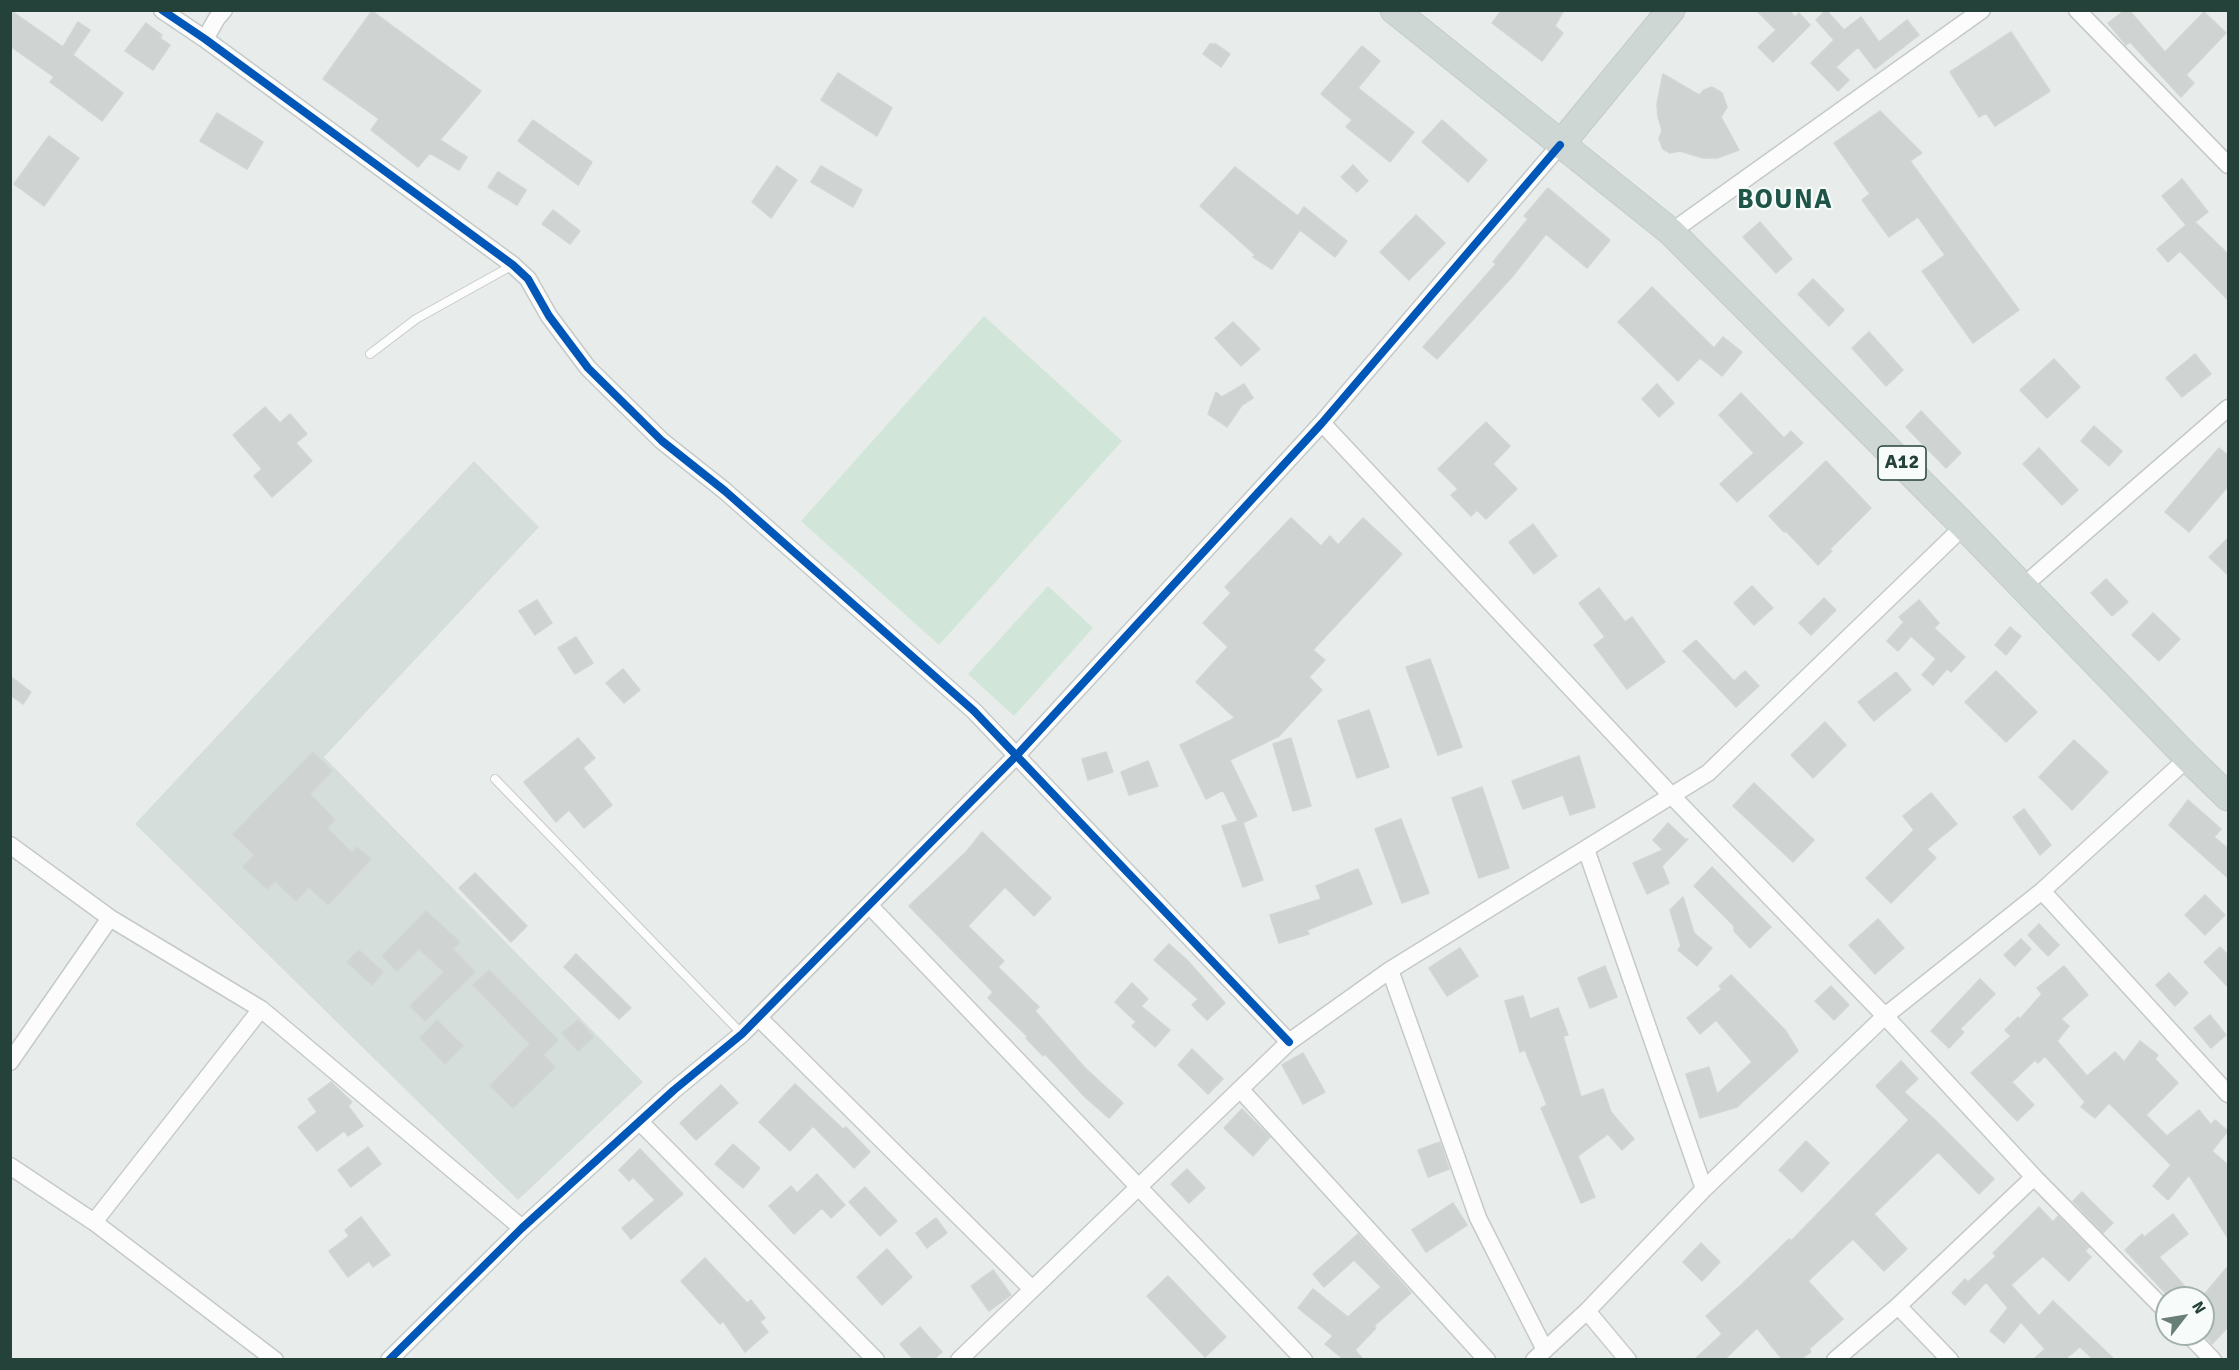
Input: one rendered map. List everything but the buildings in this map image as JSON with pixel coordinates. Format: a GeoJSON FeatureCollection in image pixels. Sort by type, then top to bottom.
{"type":"FeatureCollection","features":[{"type":"Feature","properties":{"kind":"main road"},"geometry":{"type":"LineString","coordinates":[[1394,10],[1560,145],[1671,10]]}},
{"type":"Feature","properties":{"kind":"main road","name":"A12"},"geometry":{"type":"LineString","coordinates":[[1560,145],[1671,232],[1964,526],[2188,759],[2229,797]]}},
{"type":"Feature","properties":{"kind":"street"},"geometry":{"type":"LineString","coordinates":[[162,10],[205,39],[513,265],[528,279],[549,316],[588,368],[662,441],[725,492],[974,711],[1289,1042]]}},
{"type":"Feature","properties":{"kind":"street"},"geometry":{"type":"LineString","coordinates":[[205,39],[224,10]]}},
{"type":"Feature","properties":{"kind":"street"},"geometry":{"type":"LineString","coordinates":[[1671,232],[1982,10]]}},
{"type":"Feature","properties":{"kind":"street"},"geometry":{"type":"LineString","coordinates":[[2077,10],[2229,165]]}},
{"type":"Feature","properties":{"kind":"street"},"geometry":{"type":"LineString","coordinates":[[389,1359],[522,1228],[674,1090],[759,1018],[1017,755],[1322,423],[1560,145]]}},
{"type":"Feature","properties":{"kind":"street"},"geometry":{"type":"LineString","coordinates":[[2022,587],[2229,408]]}},
{"type":"Feature","properties":{"kind":"street"},"geometry":{"type":"LineString","coordinates":[[1322,423],[1671,795],[1885,1016],[2034,1177],[2155,1300]]}},
{"type":"Feature","properties":{"kind":"street"},"geometry":{"type":"LineString","coordinates":[[959,1359],[1289,1042],[1390,970],[1708,773],[1964,526]]}},
{"type":"Feature","properties":{"kind":"street"},"geometry":{"type":"LineString","coordinates":[[1390,970],[1479,1218],[1540,1355],[1587,1311],[1704,1189],[1885,1016],[2042,891],[2188,759]]}},
{"type":"Feature","properties":{"kind":"street"},"geometry":{"type":"LineString","coordinates":[[10,845],[110,918],[261,1009],[522,1228]]}},
{"type":"Feature","properties":{"kind":"street"},"geometry":{"type":"LineString","coordinates":[[1586,849],[1704,1189]]}},
{"type":"Feature","properties":{"kind":"street"},"geometry":{"type":"LineString","coordinates":[[2042,891],[2229,1094]]}},
{"type":"Feature","properties":{"kind":"street"},"geometry":{"type":"LineString","coordinates":[[869,905],[1304,1359]]}},
{"type":"Feature","properties":{"kind":"street"},"geometry":{"type":"LineString","coordinates":[[10,1062],[110,918]]}},
{"type":"Feature","properties":{"kind":"street"},"geometry":{"type":"LineString","coordinates":[[94,1222],[261,1009]]}},
{"type":"Feature","properties":{"kind":"street"},"geometry":{"type":"LineString","coordinates":[[759,1018],[1032,1289]]}},
{"type":"Feature","properties":{"kind":"street"},"geometry":{"type":"LineString","coordinates":[[1239,1089],[1487,1359]]}},
{"type":"Feature","properties":{"kind":"street"},"geometry":{"type":"LineString","coordinates":[[640,1122],[876,1359]]}},
{"type":"Feature","properties":{"kind":"street"},"geometry":{"type":"LineString","coordinates":[[10,1166],[94,1222],[275,1359]]}},
{"type":"Feature","properties":{"kind":"street"},"geometry":{"type":"LineString","coordinates":[[1835,1359],[1898,1306],[2034,1177]]}},
{"type":"Feature","properties":{"kind":"street"},"geometry":{"type":"LineString","coordinates":[[1898,1306],[1949,1359]]}},
{"type":"Feature","properties":{"kind":"street"},"geometry":{"type":"LineString","coordinates":[[1587,1311],[1628,1359]]}},
{"type":"Feature","properties":{"kind":"street"},"geometry":{"type":"LineString","coordinates":[[2200,1346],[2213,1359]]}},
{"type":"Feature","properties":{"kind":"lane"},"geometry":{"type":"LineString","coordinates":[[370,354],[416,320],[513,265]]}},
{"type":"Feature","properties":{"kind":"lane"},"geometry":{"type":"LineString","coordinates":[[495,779],[742,1034]]}},
{"type":"Feature","properties":{"kind":"shaded area"},"geometry":{"type":"Polygon","coordinates":[[[474,461],[539,527],[324,757],[643,1082],[518,1200],[135,824],[474,461]]]}},
{"type":"Feature","properties":{"kind":"green space"},"geometry":{"type":"Polygon","coordinates":[[[984,316],[1122,441],[939,645],[801,521],[984,316]]]}},
{"type":"Feature","properties":{"kind":"green space"},"geometry":{"type":"Polygon","coordinates":[[[1048,586],[1093,628],[1014,716],[968,674],[1048,586]]]}},
{"type":"Feature","properties":{"kind":"cycle path"},"geometry":{"type":"LineString","coordinates":[[162,10],[205,39],[513,265],[528,279],[549,316],[588,368],[662,441],[725,491],[974,711],[1289,1042]]}},
{"type":"Feature","properties":{"kind":"cycle path"},"geometry":{"type":"LineString","coordinates":[[389,1360],[522,1228],[674,1090],[742,1034],[1017,755],[1322,423],[1560,145]]}},
{"type":"Feature","properties":{"kind":"district","name":"BOUNA"},"geometry":{"type":"Point","coordinates":[1785,201]}}]}
